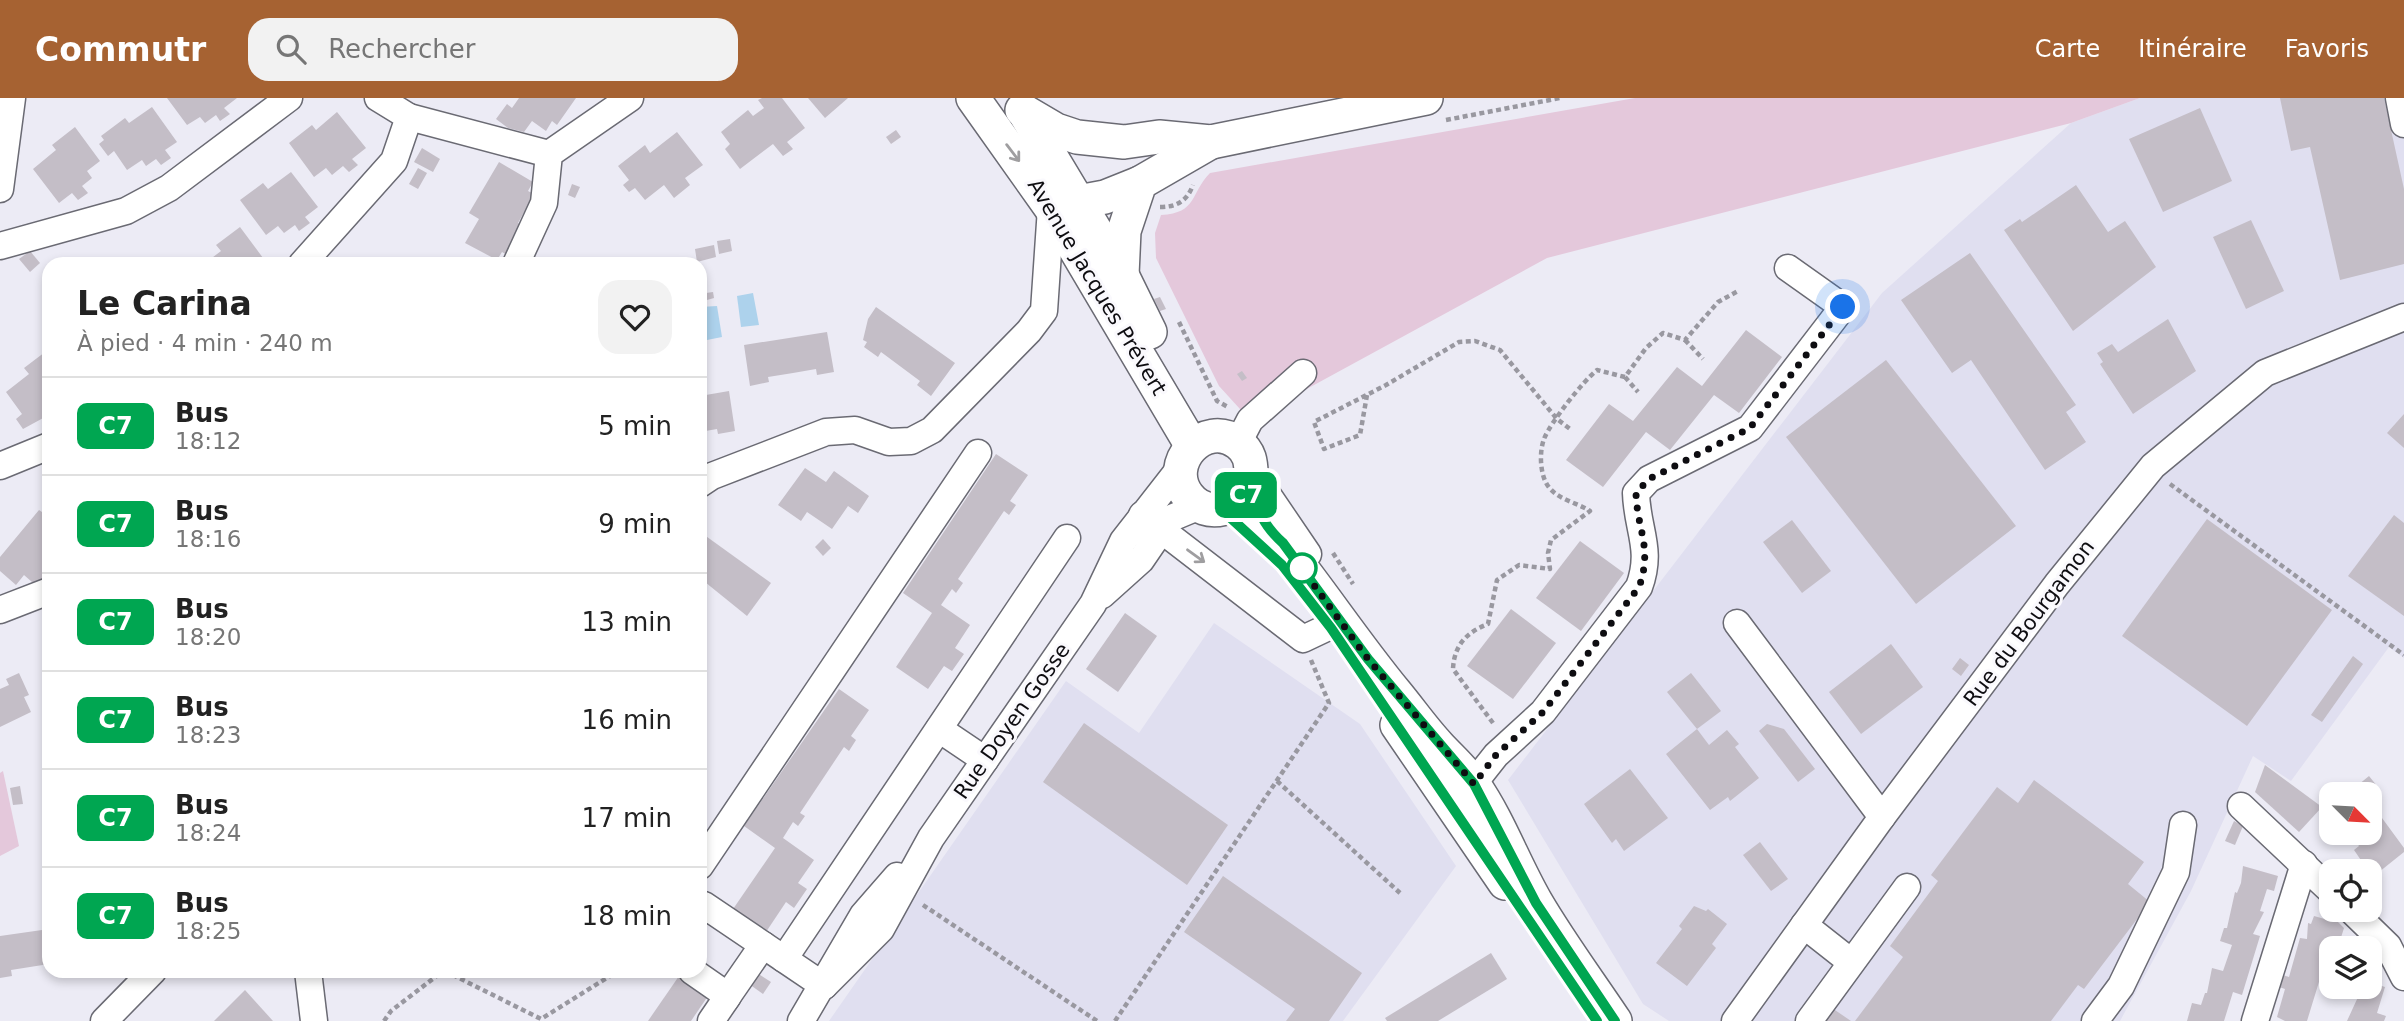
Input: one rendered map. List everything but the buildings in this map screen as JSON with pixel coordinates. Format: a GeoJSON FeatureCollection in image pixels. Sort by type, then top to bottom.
{"type":"FeatureCollection","features":[{"type":"Feature","properties":{"kind":"main road","name":"Avenue Jacques Prévert"},"geometry":{"type":"LineString","coordinates":[[973,98],[1066,198]]}},
{"type":"Feature","properties":{"kind":"main road"},"geometry":{"type":"LineString","coordinates":[[1018,104],[1056,130],[1077,137],[1124,142],[1159,137],[1211,142],[1426,98]]}},
{"type":"Feature","properties":{"kind":"main road","name":"Avenue Jacques Prévert"},"geometry":{"type":"LineString","coordinates":[[1018,104],[1066,198],[1074,249],[1107,274],[1207,448]]}},
{"type":"Feature","properties":{"kind":"main road"},"geometry":{"type":"LineString","coordinates":[[1066,198],[1087,165],[1124,142]]}},
{"type":"Feature","properties":{"kind":"main road"},"geometry":{"type":"LineString","coordinates":[[1066,198],[1105,197],[1140,183],[1211,142]]}},
{"type":"Feature","properties":{"kind":"main road"},"geometry":{"type":"LineString","coordinates":[[1107,274],[1140,183]]}},
{"type":"Feature","properties":{"kind":"main road"},"geometry":{"type":"LineString","coordinates":[[1597,1021],[1464,796],[1325,629],[1282,565],[1211,508],[1184,491],[1207,448],[1247,451],[1260,519],[1283,543],[1325,629],[1406,705],[1615,1021]]}},
{"type":"Feature","properties":{"kind":"main road"},"geometry":{"type":"LineString","coordinates":[[1211,508],[1240,501],[1252,478]]}},
{"type":"Feature","properties":{"kind":"street"},"geometry":{"type":"LineString","coordinates":[[0,189],[12,98]]}},
{"type":"Feature","properties":{"kind":"street"},"geometry":{"type":"LineString","coordinates":[[0,246],[126,211],[169,188],[289,98]]}},
{"type":"Feature","properties":{"kind":"street"},"geometry":{"type":"LineString","coordinates":[[378,98],[408,117],[549,154],[630,98]]}},
{"type":"Feature","properties":{"kind":"street"},"geometry":{"type":"LineString","coordinates":[[2399,98],[2404,124]]}},
{"type":"Feature","properties":{"kind":"street"},"geometry":{"type":"LineString","coordinates":[[308,257],[394,161],[408,117]]}},
{"type":"Feature","properties":{"kind":"street"},"geometry":{"type":"LineString","coordinates":[[519,257],[544,203],[549,154]]}},
{"type":"Feature","properties":{"kind":"street"},"geometry":{"type":"LineString","coordinates":[[707,479],[826,432],[855,430],[890,442],[911,441],[932,430],[1030,331],[1044,311],[1045,290],[1066,198]]}},
{"type":"Feature","properties":{"kind":"street"},"geometry":{"type":"LineString","coordinates":[[1464,796],[1496,755],[1543,712],[1639,587],[1647,566],[1647,544],[1637,511],[1636,493],[1649,479],[1750,428],[1843,307],[1788,268]]}},
{"type":"Feature","properties":{"kind":"street"},"geometry":{"type":"LineString","coordinates":[[1045,290],[1076,271],[1107,274]]}},
{"type":"Feature","properties":{"kind":"street","name":"Rue du Bourgamon"},"geometry":{"type":"LineString","coordinates":[[1735,1021],[1882,817],[2057,584],[2153,466],[2264,373],[2404,317]]}},
{"type":"Feature","properties":{"kind":"street","name":"Rue Doyen Gosse"},"geometry":{"type":"LineString","coordinates":[[801,1021],[824,986],[881,929],[931,838],[1093,604],[1123,541],[1150,523],[1207,448],[1250,420],[1303,373]]}},
{"type":"Feature","properties":{"kind":"street"},"geometry":{"type":"LineString","coordinates":[[0,466],[42,449]]}},
{"type":"Feature","properties":{"kind":"street"},"geometry":{"type":"LineString","coordinates":[[707,856],[978,453]]}},
{"type":"Feature","properties":{"kind":"street"},"geometry":{"type":"LineString","coordinates":[[1252,478],[1406,705]]}},
{"type":"Feature","properties":{"kind":"street","name":"Rue Doyen Gosse"},"geometry":{"type":"LineString","coordinates":[[1150,523],[1211,508]]}},
{"type":"Feature","properties":{"kind":"street"},"geometry":{"type":"LineString","coordinates":[[1150,523],[1325,629]]}},
{"type":"Feature","properties":{"kind":"street"},"geometry":{"type":"LineString","coordinates":[[718,1011],[773,952],[939,729],[1068,538]]}},
{"type":"Feature","properties":{"kind":"street"},"geometry":{"type":"LineString","coordinates":[[0,610],[42,594]]}},
{"type":"Feature","properties":{"kind":"street"},"geometry":{"type":"LineString","coordinates":[[1737,623],[1882,817]]}},
{"type":"Feature","properties":{"kind":"street"},"geometry":{"type":"LineString","coordinates":[[939,729],[985,760]]}},
{"type":"Feature","properties":{"kind":"street"},"geometry":{"type":"LineString","coordinates":[[2241,806],[2319,879]]}},
{"type":"Feature","properties":{"kind":"street"},"geometry":{"type":"LineString","coordinates":[[2095,1021],[2121,986],[2176,872],[2183,825]]}},
{"type":"Feature","properties":{"kind":"street"},"geometry":{"type":"LineString","coordinates":[[2255,1021],[2304,864]]}},
{"type":"Feature","properties":{"kind":"street"},"geometry":{"type":"LineString","coordinates":[[1809,1021],[1907,887]]}},
{"type":"Feature","properties":{"kind":"street"},"geometry":{"type":"LineString","coordinates":[[707,911],[824,986]]}},
{"type":"Feature","properties":{"kind":"street"},"geometry":{"type":"LineString","coordinates":[[2363,922],[2388,946],[2404,977]]}},
{"type":"Feature","properties":{"kind":"street"},"geometry":{"type":"LineString","coordinates":[[1804,925],[1851,962]]}},
{"type":"Feature","properties":{"kind":"street"},"geometry":{"type":"LineString","coordinates":[[94,1018],[144,978]]}},
{"type":"Feature","properties":{"kind":"street"},"geometry":{"type":"LineString","coordinates":[[309,978],[314,1021]]}},
{"type":"Feature","properties":{"kind":"street"},"geometry":{"type":"LineString","coordinates":[[702,978],[728,996],[718,1011]]}},
{"type":"Feature","properties":{"kind":"path"},"geometry":{"type":"LineString","coordinates":[[1685,340],[1718,302],[1738,291]]}},
{"type":"Feature","properties":{"kind":"path"},"geometry":{"type":"LineString","coordinates":[[1625,377],[1646,348],[1663,333],[1685,340],[1703,359]]}},
{"type":"Feature","properties":{"kind":"path"},"geometry":{"type":"LineString","coordinates":[[1367,395],[1360,435],[1324,449],[1314,422],[1459,342],[1475,341],[1500,350],[1557,419],[1570,429]]}},
{"type":"Feature","properties":{"kind":"path"},"geometry":{"type":"LineString","coordinates":[[1496,755],[1493,720],[1453,669],[1454,659],[1463,637],[1488,624],[1497,580],[1519,565],[1550,569],[1548,553],[1551,540],[1590,511],[1557,495],[1544,476],[1541,458],[1544,438],[1557,419],[1585,379],[1597,370],[1625,377],[1638,392]]}},
{"type":"Feature","properties":{"kind":"path"},"geometry":{"type":"LineString","coordinates":[[2153,466],[2175,490],[2404,655]]}},
{"type":"Feature","properties":{"kind":"path"},"geometry":{"type":"LineString","coordinates":[[1115,1021],[1329,703],[1325,629]]}},
{"type":"Feature","properties":{"kind":"path"},"geometry":{"type":"LineString","coordinates":[[1277,780],[1401,893]]}},
{"type":"Feature","properties":{"kind":"path"},"geometry":{"type":"LineString","coordinates":[[914,899],[1097,1021]]}},
{"type":"Feature","properties":{"kind":"path"},"geometry":{"type":"LineString","coordinates":[[384,1021],[391,1011],[435,978]]}},
{"type":"Feature","properties":{"kind":"path"},"geometry":{"type":"LineString","coordinates":[[458,978],[541,1019],[607,978]]}},
{"type":"Feature","properties":{"kind":"shaded area"},"geometry":{"type":"Polygon","coordinates":[[[1635,98],[2140,98],[2071,123],[1547,258],[1250,420],[1219,386],[1156,258],[1155,233],[1161,215],[1187,206],[1210,173],[1635,98]]]}},
{"type":"Feature","properties":{"kind":"shaded area"},"geometry":{"type":"Polygon","coordinates":[[[2140,98],[2404,98],[2404,658],[2389,647],[2291,781],[2253,756],[2191,891],[2120,1021],[1669,1021],[1643,1004],[1508,780],[1882,293],[2071,123],[2140,98]]]}},
{"type":"Feature","properties":{"kind":"shaded area"},"geometry":{"type":"Polygon","coordinates":[[[1214,623],[1360,724],[1456,866],[1343,1021],[829,1021],[1066,681],[1139,733],[1214,623]]]}},
{"type":"Feature","properties":{"kind":"shaded area"},"geometry":{"type":"Polygon","coordinates":[[[3,771],[19,846],[0,856],[0,773],[3,771]]]}},
{"type":"Feature","properties":{"kind":"water"},"geometry":{"type":"Polygon","coordinates":[[[753,293],[759,325],[741,327],[737,296],[753,293]]]}},
{"type":"Feature","properties":{"kind":"water"},"geometry":{"type":"Polygon","coordinates":[[[717,306],[722,337],[707,340],[707,307],[717,306]]]}},
{"type":"Feature","properties":{"kind":"bus line","name":"C7"},"geometry":{"type":"LineString","coordinates":[[1597,1021],[1331,628],[1282,565],[1222,510],[1240,501],[1252,484],[1260,519],[1283,543],[1368,659],[1429,735],[1474,784],[1536,903],[1615,1021]]}},
{"type":"Feature","properties":{"kind":"route"},"geometry":{"type":"LineString","coordinates":[[1302,568],[1297,562],[1368,659],[1429,735],[1474,784],[1496,755],[1543,712],[1639,587],[1647,566],[1647,544],[1637,511],[1636,493],[1649,479],[1750,428],[1843,307]]}}]}
